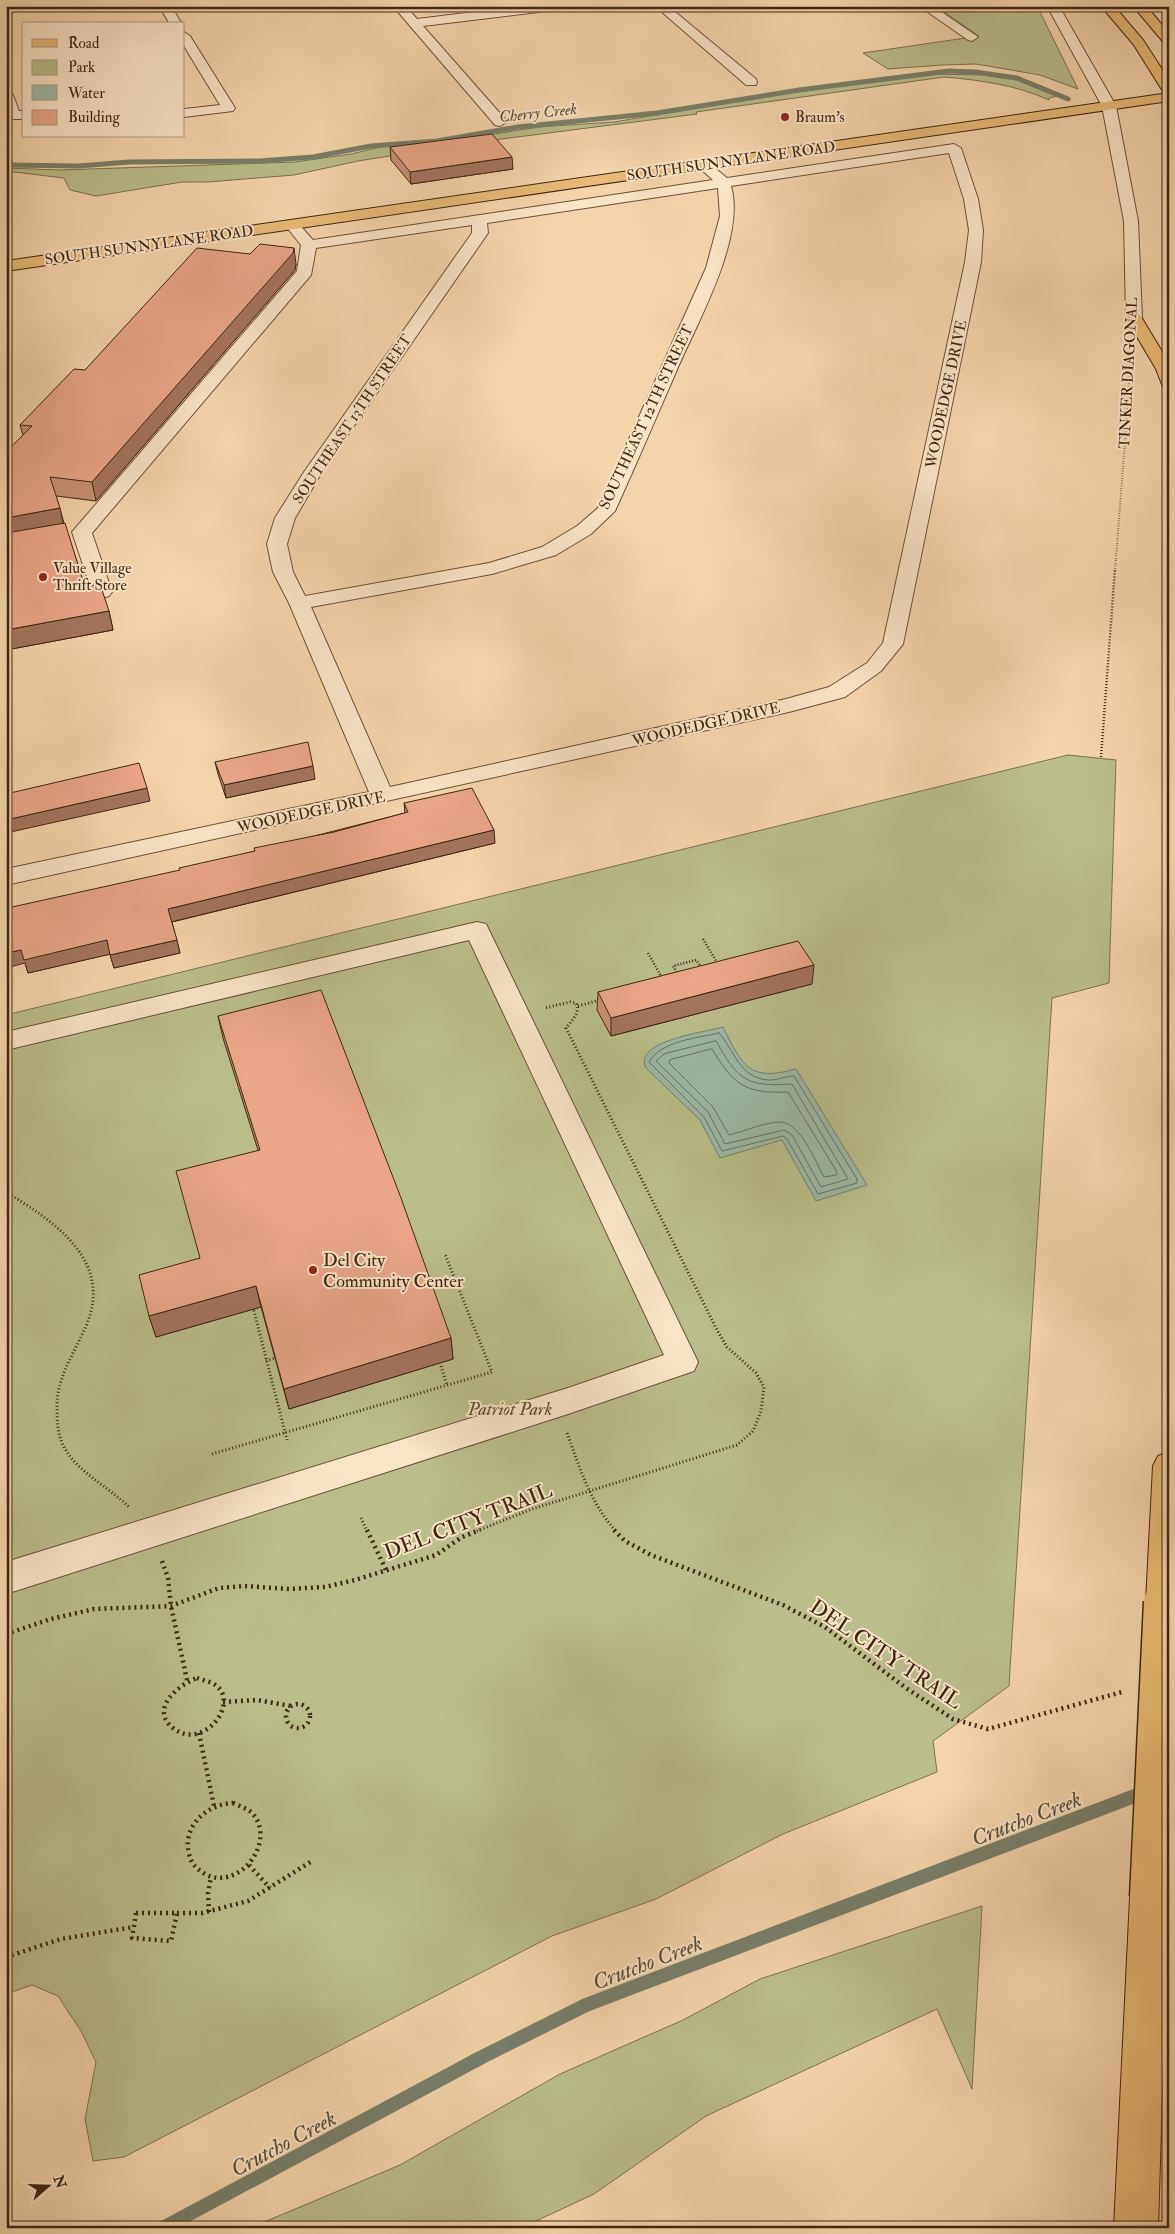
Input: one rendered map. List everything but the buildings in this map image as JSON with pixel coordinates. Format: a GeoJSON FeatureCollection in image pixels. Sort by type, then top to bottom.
{"type":"FeatureCollection","features":[{"type":"Feature","properties":{"kind":"main road"},"geometry":{"type":"LineString","coordinates":[[1108,6],[1139,42],[1169,90]]}},
{"type":"Feature","properties":{"kind":"main road"},"geometry":{"type":"LineString","coordinates":[[1139,6],[1169,41]]}},
{"type":"Feature","properties":{"kind":"main road","name":"SOUTH SUNNYLANE ROAD"},"geometry":{"type":"LineString","coordinates":[[6,266],[1169,97]]}},
{"type":"Feature","properties":{"kind":"main road"},"geometry":{"type":"LineString","coordinates":[[1134,318],[1164,369],[1169,383]]}},
{"type":"Feature","properties":{"kind":"main road"},"geometry":{"type":"LineString","coordinates":[[1133,2217],[1169,1466]]}},
{"type":"Feature","properties":{"kind":"street"},"geometry":{"type":"LineString","coordinates":[[165,6],[175,22]]}},
{"type":"Feature","properties":{"kind":"street"},"geometry":{"type":"LineString","coordinates":[[399,6],[500,122]]}},
{"type":"Feature","properties":{"kind":"street"},"geometry":{"type":"LineString","coordinates":[[414,23],[555,6]]}},
{"type":"Feature","properties":{"kind":"street"},"geometry":{"type":"LineString","coordinates":[[661,6],[752,82]]}},
{"type":"Feature","properties":{"kind":"street"},"geometry":{"type":"LineString","coordinates":[[925,6],[972,37]]}},
{"type":"Feature","properties":{"kind":"street","name":"TINKER DIAGONAL"},"geometry":{"type":"LineString","coordinates":[[1052,6],[1109,106],[1131,221],[1134,318]]}},
{"type":"Feature","properties":{"kind":"street"},"geometry":{"type":"LineString","coordinates":[[185,38],[228,108],[185,113]]}},
{"type":"Feature","properties":{"kind":"street"},"geometry":{"type":"LineString","coordinates":[[6,95],[14,115],[22,115]]}},
{"type":"Feature","properties":{"kind":"street","name":"SOUTH SUNNYLANE ROAD"},"geometry":{"type":"LineString","coordinates":[[309,245],[954,148]]}},
{"type":"Feature","properties":{"kind":"street","name":"WOODEDGE DRIVE"},"geometry":{"type":"LineString","coordinates":[[6,877],[799,703],[837,692],[874,667],[893,644],[973,262],[976,230],[971,199],[954,148]]}},
{"type":"Feature","properties":{"kind":"street"},"geometry":{"type":"LineString","coordinates":[[704,165],[724,183]]}},
{"type":"Feature","properties":{"kind":"street","name":"SOUTHEAST 12TH STREET"},"geometry":{"type":"LineString","coordinates":[[299,603],[501,565],[549,551],[584,530],[606,511],[714,268],[723,235],[728,202],[724,183]]}},
{"type":"Feature","properties":{"kind":"street","name":"SOUTHEAST 13TH STREET"},"geometry":{"type":"LineString","coordinates":[[382,796],[299,603],[283,572],[278,544],[286,518],[313,472],[480,233],[478,220]]}},
{"type":"Feature","properties":{"kind":"street"},"geometry":{"type":"LineString","coordinates":[[102,592],[72,534],[304,272],[309,245],[292,225]]}},
{"type":"Feature","properties":{"kind":"street"},"geometry":{"type":"LineString","coordinates":[[6,1041],[477,930],[683,1362],[556,1405],[6,1578]]}},
{"type":"Feature","properties":{"kind":"path","name":"TINKER DIAGONAL"},"geometry":{"type":"LineString","coordinates":[[1101,757],[1134,318]]}},
{"type":"Feature","properties":{"kind":"path"},"geometry":{"type":"LineString","coordinates":[[703,939],[721,970]]}},
{"type":"Feature","properties":{"kind":"path"},"geometry":{"type":"LineString","coordinates":[[648,953],[665,984]]}},
{"type":"Feature","properties":{"kind":"path"},"geometry":{"type":"LineString","coordinates":[[681,980],[673,965],[696,960],[705,974]]}},
{"type":"Feature","properties":{"kind":"path"},"geometry":{"type":"LineString","coordinates":[[516,1015],[570,1002],[576,1003],[578,1006],[607,998]]}},
{"type":"Feature","properties":{"kind":"path","name":"DEL CITY TRAIL"},"geometry":{"type":"LineString","coordinates":[[6,1634],[51,1619],[94,1609],[170,1606],[219,1588],[244,1586],[289,1589],[325,1587],[436,1555],[462,1537],[532,1509],[737,1445],[753,1430],[761,1411],[764,1387],[756,1373],[728,1347],[717,1330],[566,1028],[579,1009],[578,1006]]}},
{"type":"Feature","properties":{"kind":"path"},"geometry":{"type":"LineString","coordinates":[[6,1192],[46,1216],[69,1238],[85,1260],[93,1277],[95,1299],[88,1323],[68,1362],[56,1400],[58,1430],[65,1449],[132,1511]]}},
{"type":"Feature","properties":{"kind":"path"},"geometry":{"type":"LineString","coordinates":[[212,1454],[492,1372],[445,1254]]}},
{"type":"Feature","properties":{"kind":"path"},"geometry":{"type":"LineString","coordinates":[[252,1300],[287,1440]]}},
{"type":"Feature","properties":{"kind":"path"},"geometry":{"type":"LineString","coordinates":[[266,1361],[275,1358]]}},
{"type":"Feature","properties":{"kind":"path"},"geometry":{"type":"LineString","coordinates":[[441,1366],[447,1385]]}},
{"type":"Feature","properties":{"kind":"path","name":"DEL CITY TRAIL"},"geometry":{"type":"LineString","coordinates":[[556,1405],[589,1492],[601,1515],[625,1541],[651,1554],[783,1605],[817,1623],[906,1688],[953,1719],[988,1729],[1130,1690]]}},
{"type":"Feature","properties":{"kind":"path"},"geometry":{"type":"LineString","coordinates":[[361,1518],[386,1570]]}},
{"type":"Feature","properties":{"kind":"path"},"geometry":{"type":"LineString","coordinates":[[158,1551],[168,1578],[170,1606],[187,1680]]}},
{"type":"Feature","properties":{"kind":"path"},"geometry":{"type":"LineString","coordinates":[[197,1678],[214,1683],[220,1689],[223,1702],[221,1715],[208,1730],[189,1735],[180,1733],[172,1728],[166,1721],[164,1712],[170,1693],[187,1680],[197,1678]]}},
{"type":"Feature","properties":{"kind":"path"},"geometry":{"type":"LineString","coordinates":[[223,1702],[260,1698],[291,1706],[297,1704],[307,1707],[310,1718],[303,1726],[296,1728],[290,1726],[286,1719],[291,1706]]}},
{"type":"Feature","properties":{"kind":"path"},"geometry":{"type":"LineString","coordinates":[[199,1733],[214,1806]]}},
{"type":"Feature","properties":{"kind":"path"},"geometry":{"type":"LineString","coordinates":[[233,1803],[244,1806],[253,1813],[259,1822],[262,1834],[260,1846],[249,1865],[236,1875],[223,1878],[211,1877],[200,1872],[192,1864],[188,1852],[188,1840],[192,1827],[199,1816],[214,1806],[233,1803]]}},
{"type":"Feature","properties":{"kind":"path"},"geometry":{"type":"LineString","coordinates":[[176,1913],[171,1941],[132,1938],[136,1913],[209,1912],[248,1901],[312,1861]]}},
{"type":"Feature","properties":{"kind":"path"},"geometry":{"type":"LineString","coordinates":[[249,1865],[270,1888]]}},
{"type":"Feature","properties":{"kind":"path"},"geometry":{"type":"LineString","coordinates":[[209,1912],[208,1892],[211,1877]]}},
{"type":"Feature","properties":{"kind":"path"},"geometry":{"type":"LineString","coordinates":[[6,1957],[61,1939],[134,1927]]}},
{"type":"Feature","properties":{"kind":"green space"},"geometry":{"type":"Polygon","coordinates":[[[935,6],[1037,6],[1078,89],[1040,75],[976,64],[888,69],[863,53],[979,36],[935,6]]]}},
{"type":"Feature","properties":{"kind":"green space"},"geometry":{"type":"Polygon","coordinates":[[[933,74],[983,75],[1017,80],[1057,96],[1049,98],[1049,100],[1024,90],[998,84],[944,77],[696,112],[697,114],[486,141],[358,161],[294,175],[208,182],[182,182],[96,196],[70,190],[64,178],[6,171],[6,168],[60,170],[295,162],[351,154],[381,147],[457,140],[539,127],[614,122],[774,95],[933,74]]]}},
{"type":"Feature","properties":{"kind":"green space","name":"Patriot Park"},"geometry":{"type":"Polygon","coordinates":[[[1068,755],[1116,760],[1109,983],[1052,998],[1009,1686],[933,1741],[937,1772],[783,1834],[656,1899],[552,1936],[124,2157],[93,2161],[85,2119],[96,2062],[81,2031],[58,1996],[32,1985],[6,1994],[6,1015],[1068,755]]]}},
{"type":"Feature","properties":{"kind":"green space"},"geometry":{"type":"Polygon","coordinates":[[[982,1906],[972,2089],[937,2009],[706,2116],[594,2194],[521,2228],[250,2228],[400,2165],[560,2074],[683,2020],[760,1979],[982,1906]]]}},
{"type":"Feature","properties":{"kind":"water"},"geometry":{"type":"Polygon","coordinates":[[[723,1027],[742,1061],[757,1072],[780,1073],[796,1069],[867,1185],[816,1201],[782,1140],[720,1158],[700,1120],[646,1068],[645,1059],[650,1051],[660,1044],[687,1035],[723,1027]]]}},
{"type":"Feature","properties":{"kind":"waterway","name":"Cherry Creek"},"geometry":{"type":"LineString","coordinates":[[6,165],[79,166],[129,162],[259,161],[313,157],[371,146],[437,141],[518,127],[657,113],[799,90],[949,71],[975,72],[1017,78],[1068,99]]}},
{"type":"Feature","properties":{"kind":"waterway","name":"Crutcho Creek"},"geometry":{"type":"LineString","coordinates":[[163,2228],[482,2057],[586,2005],[1145,1792]]}},
{"type":"Feature","properties":{"kind":"place","name":"Braum's"},"geometry":{"type":"Point","coordinates":[785,117]}},
{"type":"Feature","properties":{"kind":"place","name":"Value Village Thrift Store"},"geometry":{"type":"Point","coordinates":[43,577]}},
{"type":"Feature","properties":{"kind":"place","name":"Del City Community Center"},"geometry":{"type":"Point","coordinates":[313,1270]}}]}
